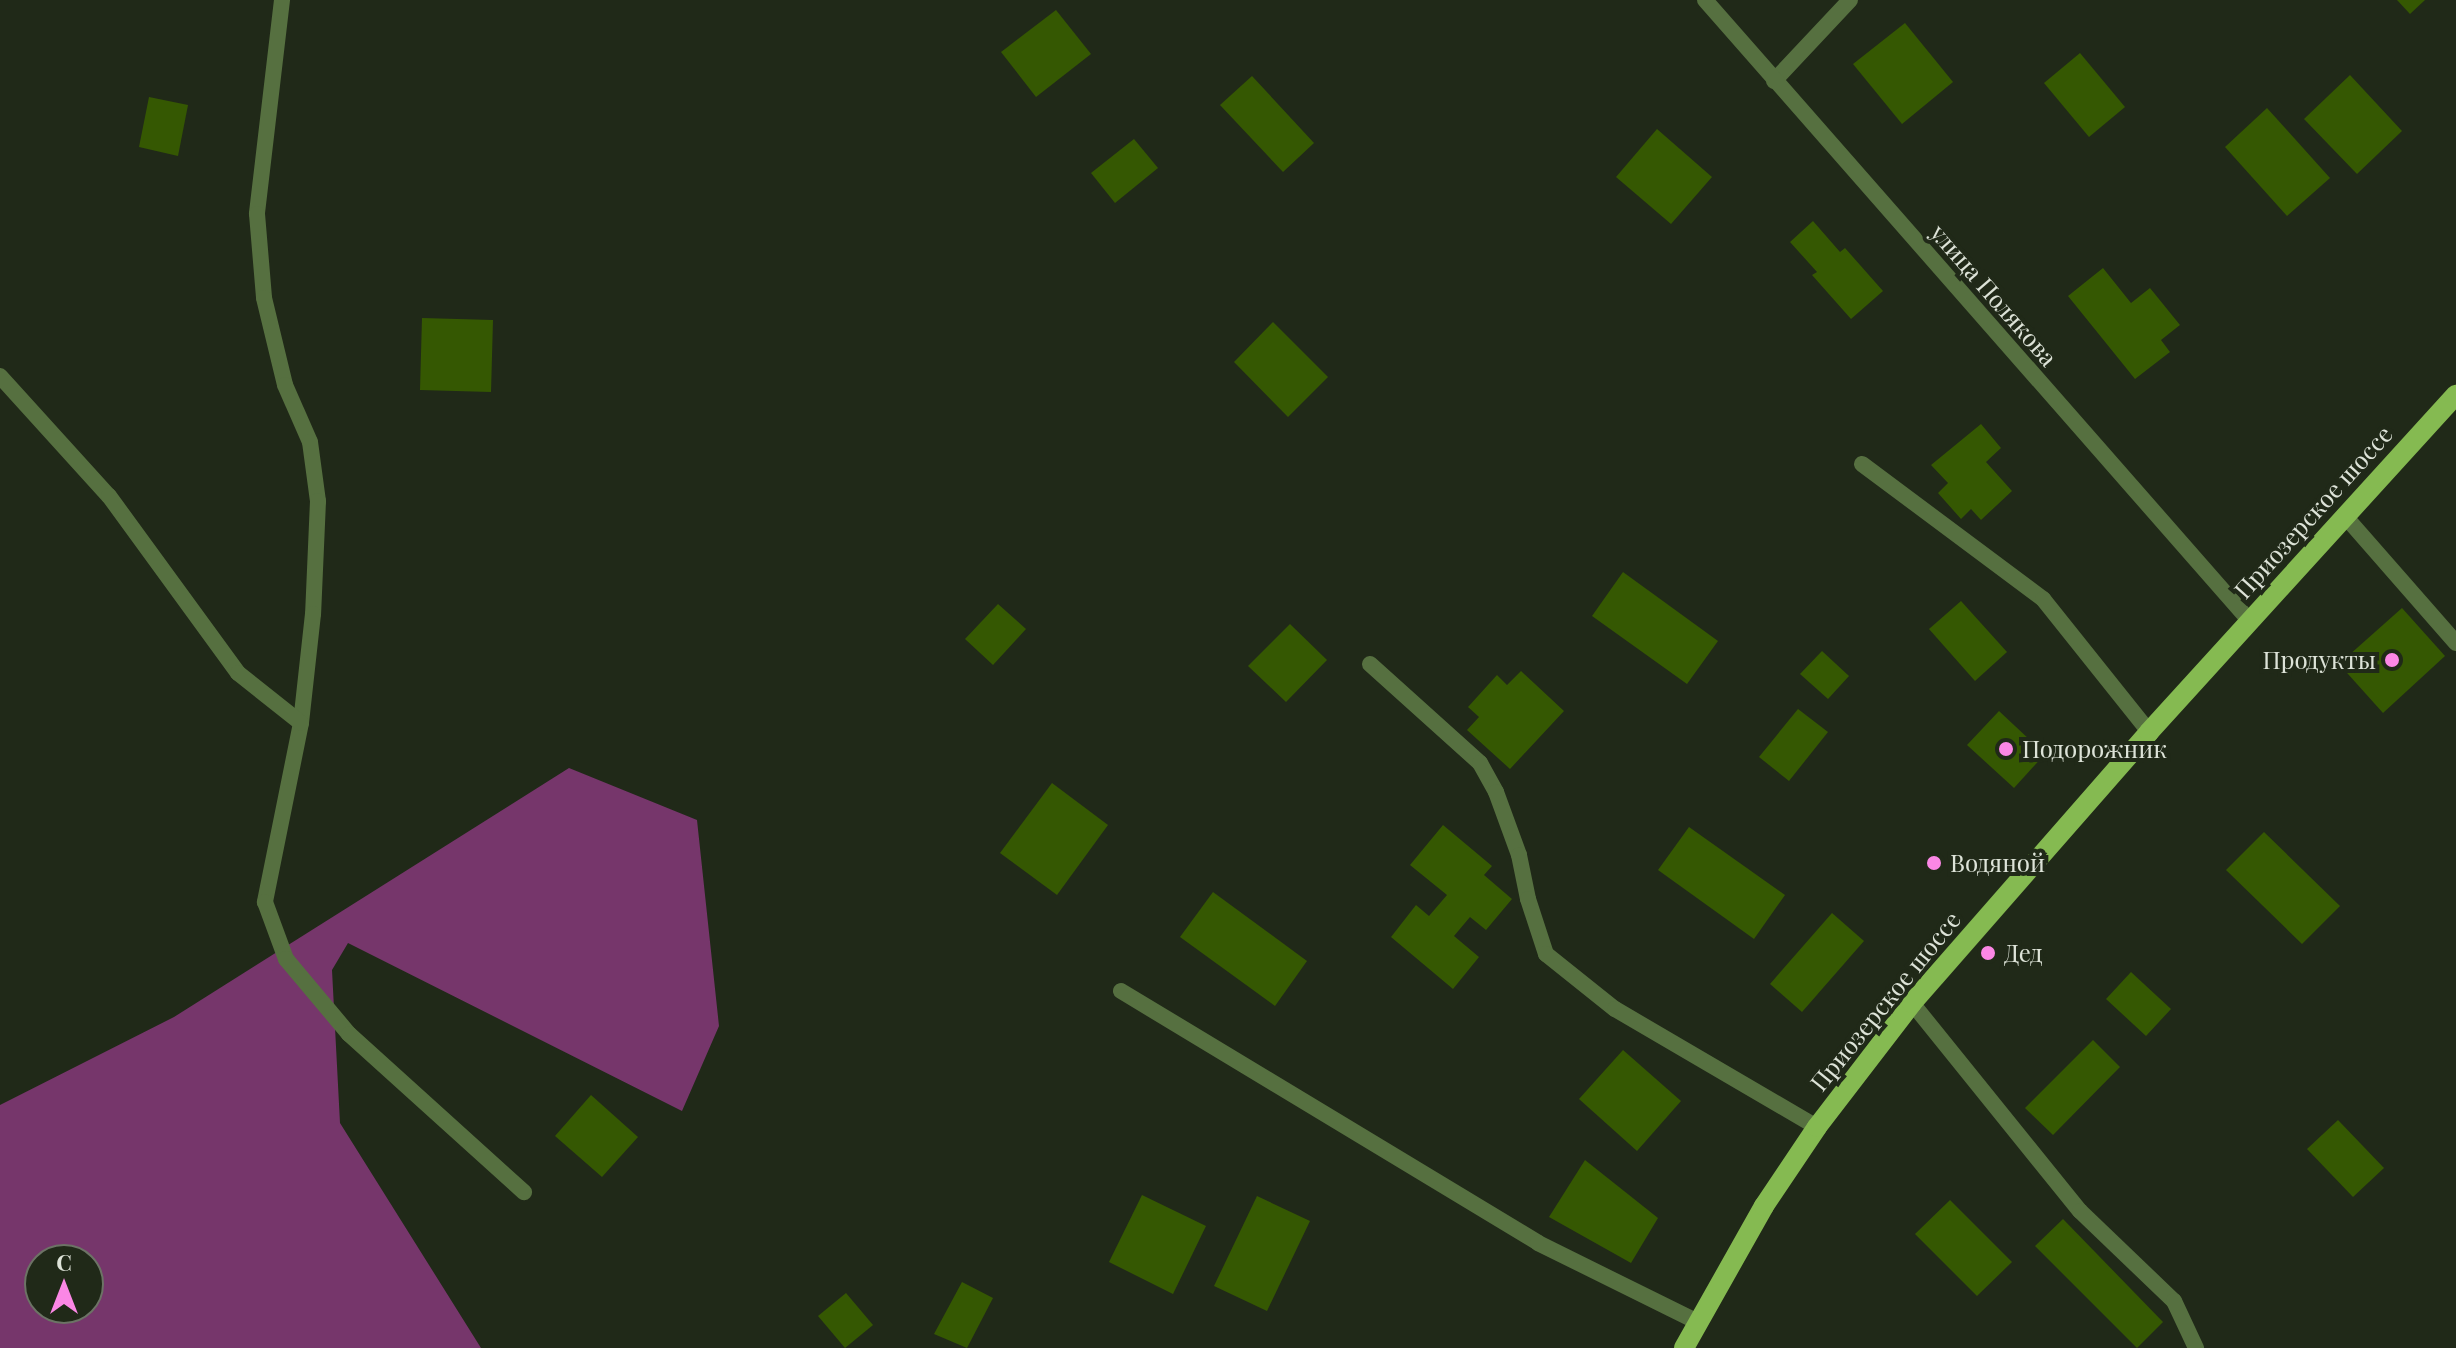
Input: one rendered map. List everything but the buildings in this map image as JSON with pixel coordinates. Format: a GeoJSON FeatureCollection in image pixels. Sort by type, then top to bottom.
{"type":"FeatureCollection","features":[{"type":"Feature","properties":{"kind":"main road","name":"Приозерское шоссе"},"geometry":{"type":"LineString","coordinates":[[1684,1348],[1696,1321],[1764,1206],[1817,1127],[1912,1003],[2249,620],[2456,395]]}},
{"type":"Feature","properties":{"kind":"street"},"geometry":{"type":"LineString","coordinates":[[282,0],[257,214],[264,298],[285,385],[310,442],[318,501],[313,614],[301,723],[265,902],[286,959],[349,1034],[524,1192]]}},
{"type":"Feature","properties":{"kind":"street","name":"улица Полякова"},"geometry":{"type":"LineString","coordinates":[[1705,0],[2249,620]]}},
{"type":"Feature","properties":{"kind":"street"},"geometry":{"type":"LineString","coordinates":[[1774,81],[1850,0]]}},
{"type":"Feature","properties":{"kind":"street"},"geometry":{"type":"LineString","coordinates":[[0,376],[109,496],[238,673],[301,723]]}},
{"type":"Feature","properties":{"kind":"street"},"geometry":{"type":"LineString","coordinates":[[1862,464],[2043,599],[2149,732]]}},
{"type":"Feature","properties":{"kind":"street"},"geometry":{"type":"LineString","coordinates":[[2344,515],[2456,643]]}},
{"type":"Feature","properties":{"kind":"street"},"geometry":{"type":"LineString","coordinates":[[1370,664],[1480,763],[1496,792],[1519,855],[1528,899],[1546,954],[1615,1009],[1817,1127]]}},
{"type":"Feature","properties":{"kind":"street"},"geometry":{"type":"LineString","coordinates":[[1121,991],[1538,1243],[1696,1321]]}},
{"type":"Feature","properties":{"kind":"street"},"geometry":{"type":"LineString","coordinates":[[1912,1003],[2080,1211],[2174,1301],[2196,1348]]}},
{"type":"Feature","properties":{"kind":"shaded area"},"geometry":{"type":"Polygon","coordinates":[[[569,768],[697,820],[719,1026],[682,1111],[348,943],[332,970],[340,1123],[481,1348],[0,1348],[0,1105],[174,1017],[569,768]]]}},
{"type":"Feature","properties":{"kind":"place","name":"Продукты"},"geometry":{"type":"Point","coordinates":[2392,660]}},
{"type":"Feature","properties":{"kind":"place","name":"Подорожник"},"geometry":{"type":"Point","coordinates":[2006,749]}},
{"type":"Feature","properties":{"kind":"place","name":"Водяной"},"geometry":{"type":"Point","coordinates":[1934,863]}},
{"type":"Feature","properties":{"kind":"place","name":"Дед"},"geometry":{"type":"Point","coordinates":[1988,953]}}]}
